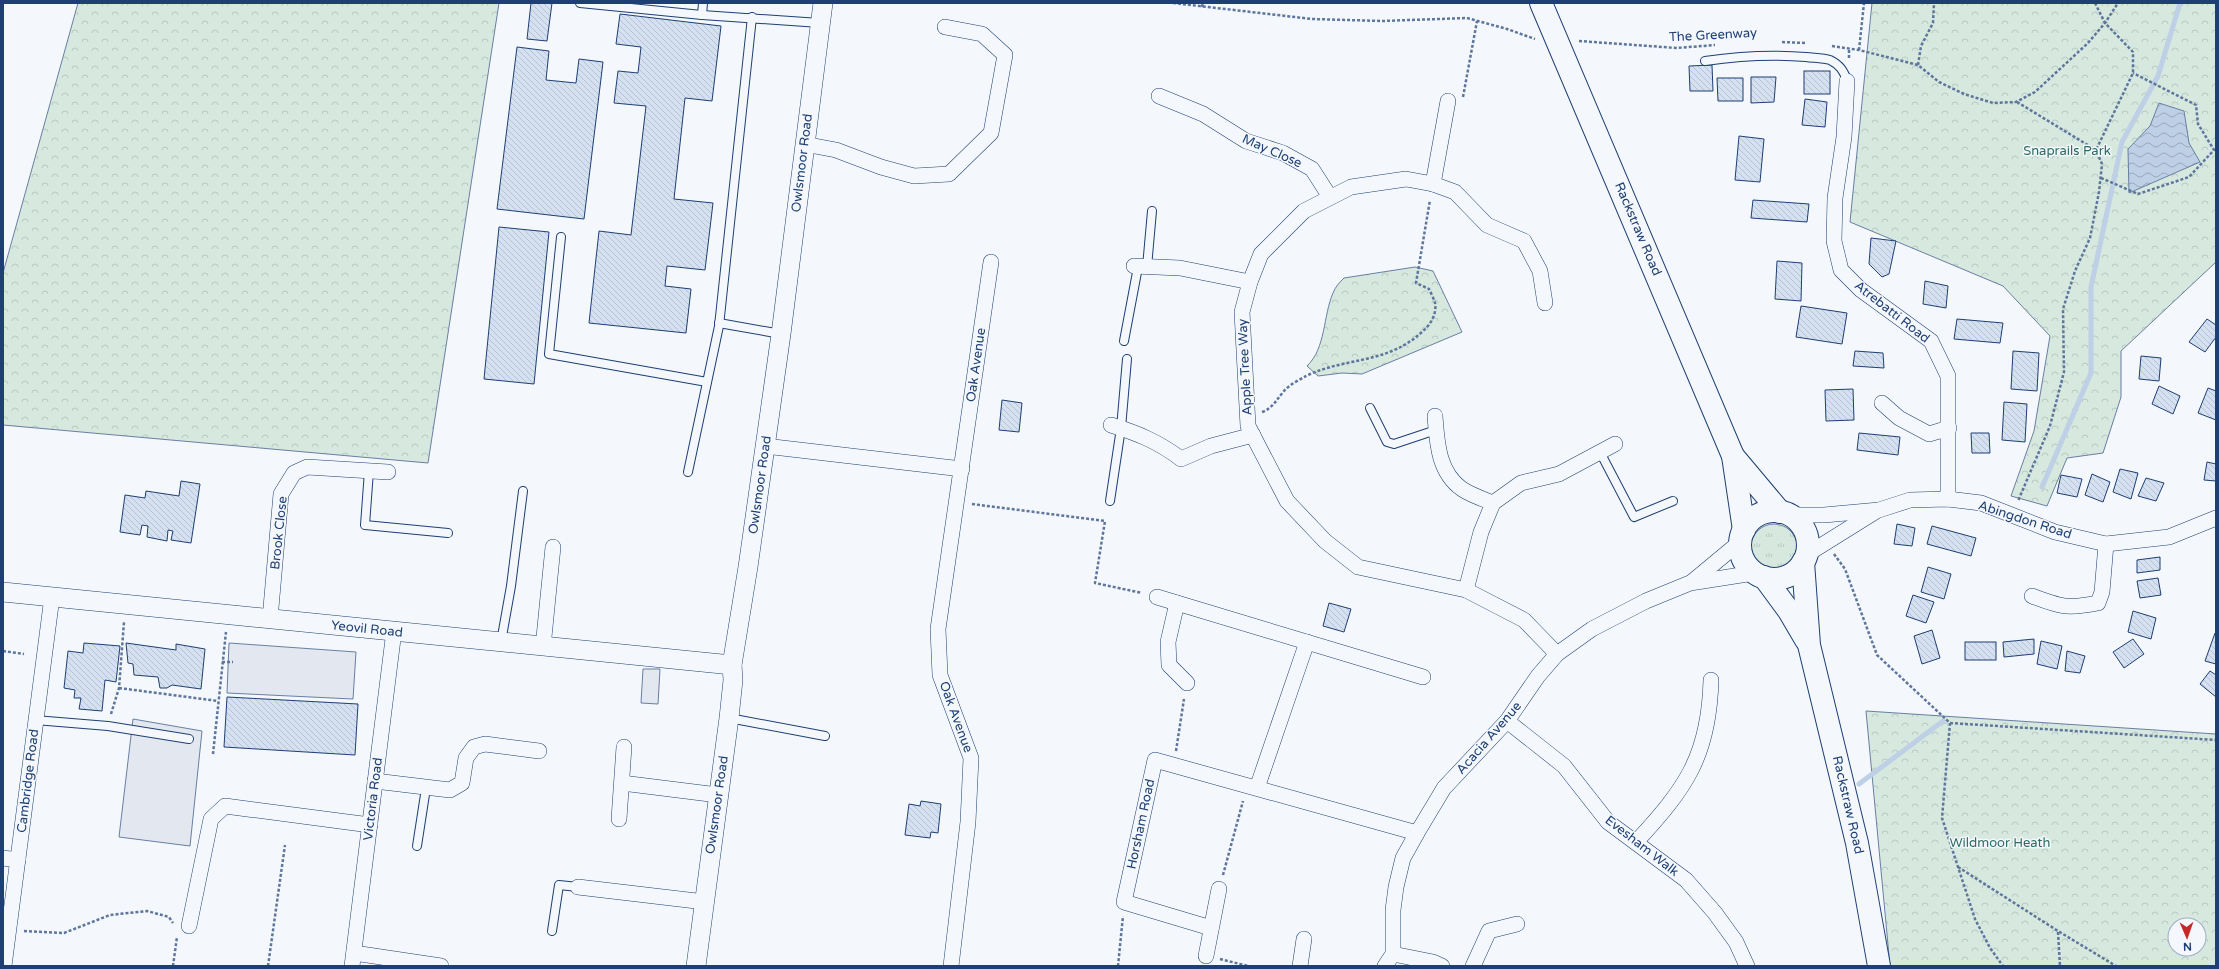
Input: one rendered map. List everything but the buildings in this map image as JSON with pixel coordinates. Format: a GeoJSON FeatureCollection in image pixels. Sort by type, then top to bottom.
{"type":"FeatureCollection","features":[{"type":"Feature","properties":{"kind":"main road","name":"Rackstraw Road"},"geometry":{"type":"LineString","coordinates":[[1541,3],[1733,456],[1742,536]]}},
{"type":"Feature","properties":{"kind":"main road","name":"Rackstraw Road"},"geometry":{"type":"LineString","coordinates":[[1733,456],[1785,513]]}},
{"type":"Feature","properties":{"kind":"main road"},"geometry":{"type":"LineString","coordinates":[[1768,512],[1785,513],[1799,522],[1805,532],[1808,543],[1805,558],[1789,575],[1777,579],[1759,575],[1743,559],[1742,536],[1756,516],[1768,512]]}},
{"type":"Feature","properties":{"kind":"main road","name":"Rackstraw Road"},"geometry":{"type":"LineString","coordinates":[[1805,558],[1809,645],[1857,843],[1879,966]]}},
{"type":"Feature","properties":{"kind":"main road","name":"Rackstraw Road"},"geometry":{"type":"LineString","coordinates":[[1759,575],[1789,611],[1809,645]]}},
{"type":"Feature","properties":{"kind":"street","name":"Owlsmoor Road"},"geometry":{"type":"LineString","coordinates":[[696,966],[729,718],[733,680],[732,665],[745,590],[781,334],[823,3]]}},
{"type":"Feature","properties":{"kind":"street"},"geometry":{"type":"LineString","coordinates":[[804,144],[836,150],[881,167],[914,176],[949,174],[991,133],[1005,55],[982,34],[945,28]]}},
{"type":"Feature","properties":{"kind":"street","name":"Atrebatti Road"},"geometry":{"type":"LineString","coordinates":[[1847,81],[1844,137],[1834,198],[1834,241],[1841,270],[1861,290],[1931,341],[1948,376],[1948,499]]}},
{"type":"Feature","properties":{"kind":"street","name":"May Close"},"geometry":{"type":"LineString","coordinates":[[1159,96],[1203,114],[1246,141],[1283,153],[1312,169],[1330,197]]}},
{"type":"Feature","properties":{"kind":"street"},"geometry":{"type":"LineString","coordinates":[[1433,184],[1455,100]]}},
{"type":"Feature","properties":{"kind":"street","name":"Apple Tree Way"},"geometry":{"type":"LineString","coordinates":[[1545,303],[1540,271],[1524,241],[1487,225],[1455,192],[1433,184],[1406,179],[1350,187],[1304,211],[1261,254],[1250,282],[1242,312],[1248,426],[1287,501],[1325,541],[1358,567],[1466,590],[1524,620],[1557,654]]}},
{"type":"Feature","properties":{"kind":"street","name":"Oak Avenue"},"geometry":{"type":"LineString","coordinates":[[951,966],[968,822],[971,758],[940,674],[938,629],[991,262]]}},
{"type":"Feature","properties":{"kind":"street"},"geometry":{"type":"LineString","coordinates":[[1140,266],[1209,273],[1250,282]]}},
{"type":"Feature","properties":{"kind":"street"},"geometry":{"type":"LineString","coordinates":[[1882,403],[1900,418],[1929,434],[1949,428]]}},
{"type":"Feature","properties":{"kind":"street"},"geometry":{"type":"LineString","coordinates":[[1436,423],[1438,450],[1446,472],[1462,489],[1493,503]]}},
{"type":"Feature","properties":{"kind":"street"},"geometry":{"type":"LineString","coordinates":[[1116,427],[1144,436],[1161,444],[1181,459],[1211,446],[1252,435]]}},
{"type":"Feature","properties":{"kind":"street"},"geometry":{"type":"LineString","coordinates":[[1466,590],[1481,532],[1493,503],[1521,483],[1559,474],[1615,444]]}},
{"type":"Feature","properties":{"kind":"street"},"geometry":{"type":"LineString","coordinates":[[765,446],[962,469]]}},
{"type":"Feature","properties":{"kind":"street","name":"Brook Close"},"geometry":{"type":"LineString","coordinates":[[270,619],[281,494],[294,473],[307,467],[388,472]]}},
{"type":"Feature","properties":{"kind":"street","name":"Abingdon Road"},"geometry":{"type":"LineString","coordinates":[[1785,513],[1824,515],[1879,510],[1910,500],[1948,499],[1981,503],[2055,532],[2106,544],[2169,537],[2216,518]]}},
{"type":"Feature","properties":{"kind":"street","name":"Abingdon Road"},"geometry":{"type":"LineString","coordinates":[[1805,558],[1826,542],[1879,510]]}},
{"type":"Feature","properties":{"kind":"street","name":"Acacia Avenue"},"geometry":{"type":"LineString","coordinates":[[1690,583],[1742,536]]}},
{"type":"Feature","properties":{"kind":"street"},"geometry":{"type":"LineString","coordinates":[[2032,596],[2058,606],[2072,608],[2098,603],[2102,592],[2106,544]]}},
{"type":"Feature","properties":{"kind":"street"},"geometry":{"type":"LineString","coordinates":[[543,647],[553,547]]}},
{"type":"Feature","properties":{"kind":"street","name":"Acacia Avenue"},"geometry":{"type":"LineString","coordinates":[[1389,960],[1396,887],[1404,858],[1417,833],[1444,788],[1507,721],[1538,676],[1557,654],[1592,629],[1646,601],[1690,583],[1759,575]]}},
{"type":"Feature","properties":{"kind":"street","name":"Yeovil Road"},"geometry":{"type":"LineString","coordinates":[[3,592],[732,665]]}},
{"type":"Feature","properties":{"kind":"street","name":"Cambridge Road"},"geometry":{"type":"LineString","coordinates":[[4,966],[52,597]]}},
{"type":"Feature","properties":{"kind":"street"},"geometry":{"type":"LineString","coordinates":[[1157,597],[1423,677]]}},
{"type":"Feature","properties":{"kind":"street"},"geometry":{"type":"LineString","coordinates":[[1177,603],[1168,642],[1169,665],[1187,683]]}},
{"type":"Feature","properties":{"kind":"street","name":"Victoria Road"},"geometry":{"type":"LineString","coordinates":[[353,960],[394,631]]}},
{"type":"Feature","properties":{"kind":"street"},"geometry":{"type":"LineString","coordinates":[[1252,787],[1307,642]]}},
{"type":"Feature","properties":{"kind":"street"},"geometry":{"type":"LineString","coordinates":[[1636,842],[1669,807],[1688,778],[1702,747],[1710,710],[1711,680]]}},
{"type":"Feature","properties":{"kind":"street","name":"Evesham Walk"},"geometry":{"type":"LineString","coordinates":[[1507,721],[1564,766],[1608,822],[1686,880],[1710,907],[1736,942],[1747,966]]}},
{"type":"Feature","properties":{"kind":"street"},"geometry":{"type":"LineString","coordinates":[[375,781],[450,790],[462,783],[466,758],[474,747],[485,744],[539,751]]}},
{"type":"Feature","properties":{"kind":"street"},"geometry":{"type":"LineString","coordinates":[[619,819],[624,747]]}},
{"type":"Feature","properties":{"kind":"street","name":"Horsham Road"},"geometry":{"type":"LineString","coordinates":[[1124,902],[1155,760],[1417,833]]}},
{"type":"Feature","properties":{"kind":"street"},"geometry":{"type":"LineString","coordinates":[[622,783],[718,795]]}},
{"type":"Feature","properties":{"kind":"street"},"geometry":{"type":"LineString","coordinates":[[180,928],[211,819],[225,806],[370,825]]}},
{"type":"Feature","properties":{"kind":"street"},"geometry":{"type":"LineString","coordinates":[[3,858],[18,860]]}},
{"type":"Feature","properties":{"kind":"street"},"geometry":{"type":"LineString","coordinates":[[578,887],[705,902]]}},
{"type":"Feature","properties":{"kind":"street"},"geometry":{"type":"LineString","coordinates":[[1206,956],[1219,889]]}},
{"type":"Feature","properties":{"kind":"street"},"geometry":{"type":"LineString","coordinates":[[1124,902],[1211,928]]}},
{"type":"Feature","properties":{"kind":"street"},"geometry":{"type":"LineString","coordinates":[[1473,966],[1489,931],[1517,924]]}},
{"type":"Feature","properties":{"kind":"street"},"geometry":{"type":"LineString","coordinates":[[1300,966],[1304,939]]}},
{"type":"Feature","properties":{"kind":"street"},"geometry":{"type":"LineString","coordinates":[[353,960],[442,966]]}},
{"type":"Feature","properties":{"kind":"street"},"geometry":{"type":"LineString","coordinates":[[1389,960],[1433,962],[1442,966]]}},
{"type":"Feature","properties":{"kind":"lane"},"geometry":{"type":"LineString","coordinates":[[580,3],[702,15],[752,17],[820,23]]}},
{"type":"Feature","properties":{"kind":"lane"},"geometry":{"type":"LineString","coordinates":[[702,15],[703,3]]}},
{"type":"Feature","properties":{"kind":"lane"},"geometry":{"type":"LineString","coordinates":[[688,472],[719,323],[752,17]]}},
{"type":"Feature","properties":{"kind":"lane"},"geometry":{"type":"LineString","coordinates":[[1705,60],[1743,56],[1777,55],[1829,60],[1839,66],[1844,72],[1847,81]]}},
{"type":"Feature","properties":{"kind":"lane"},"geometry":{"type":"LineString","coordinates":[[1124,341],[1152,211]]}},
{"type":"Feature","properties":{"kind":"lane"},"geometry":{"type":"LineString","coordinates":[[561,237],[549,354],[707,382]]}},
{"type":"Feature","properties":{"kind":"lane"},"geometry":{"type":"LineString","coordinates":[[719,323],[781,334]]}},
{"type":"Feature","properties":{"kind":"lane"},"geometry":{"type":"LineString","coordinates":[[1110,501],[1116,427],[1126,359]]}},
{"type":"Feature","properties":{"kind":"lane"},"geometry":{"type":"LineString","coordinates":[[1370,408],[1387,442],[1394,444],[1436,423]]}},
{"type":"Feature","properties":{"kind":"lane"},"geometry":{"type":"LineString","coordinates":[[1600,452],[1634,518],[1673,501]]}},
{"type":"Feature","properties":{"kind":"lane"},"geometry":{"type":"LineString","coordinates":[[369,471],[365,525],[448,533]]}},
{"type":"Feature","properties":{"kind":"lane"},"geometry":{"type":"LineString","coordinates":[[501,642],[511,586],[523,491]]}},
{"type":"Feature","properties":{"kind":"lane"},"geometry":{"type":"LineString","coordinates":[[729,718],[825,736]]}},
{"type":"Feature","properties":{"kind":"lane"},"geometry":{"type":"LineString","coordinates":[[35,720],[108,726],[189,739]]}},
{"type":"Feature","properties":{"kind":"lane"},"geometry":{"type":"LineString","coordinates":[[418,846],[426,788]]}},
{"type":"Feature","properties":{"kind":"lane"},"geometry":{"type":"LineString","coordinates":[[552,931],[559,885],[578,887]]}},
{"type":"Feature","properties":{"kind":"path"},"geometry":{"type":"LineString","coordinates":[[1173,3],[1312,19],[1382,21],[1467,18],[1507,29],[1537,40]]}},
{"type":"Feature","properties":{"kind":"path"},"geometry":{"type":"LineString","coordinates":[[1202,7],[1203,3]]}},
{"type":"Feature","properties":{"kind":"path"},"geometry":{"type":"LineString","coordinates":[[1859,50],[1864,3]]}},
{"type":"Feature","properties":{"kind":"path"},"geometry":{"type":"LineString","coordinates":[[1918,65],[1921,46],[1933,23],[1934,3]]}},
{"type":"Feature","properties":{"kind":"path"},"geometry":{"type":"LineString","coordinates":[[2095,3],[2105,23],[2133,52],[2133,73],[2096,150]]}},
{"type":"Feature","properties":{"kind":"path"},"geometry":{"type":"LineString","coordinates":[[1828,46],[1859,50],[1918,65],[1939,82],[1964,94],[1993,103],[2016,102],[2034,92],[2088,43],[2105,23],[2118,3]]}},
{"type":"Feature","properties":{"kind":"path"},"geometry":{"type":"LineString","coordinates":[[1455,100],[1477,21]]}},
{"type":"Feature","properties":{"kind":"path","name":"The Greenway"},"geometry":{"type":"LineString","coordinates":[[1576,41],[1677,48],[1721,45]]}},
{"type":"Feature","properties":{"kind":"path"},"geometry":{"type":"LineString","coordinates":[[1779,42],[1807,43]]}},
{"type":"Feature","properties":{"kind":"path"},"geometry":{"type":"LineString","coordinates":[[2102,179],[2138,194],[2189,177],[2214,150],[2198,124],[2196,105],[2133,73]]}},
{"type":"Feature","properties":{"kind":"path"},"geometry":{"type":"LineString","coordinates":[[2012,515],[2050,426],[2064,372],[2064,309],[2075,271],[2090,238],[2102,179],[2102,164],[2096,150],[2016,102]]}},
{"type":"Feature","properties":{"kind":"path"},"geometry":{"type":"LineString","coordinates":[[1247,414],[1265,411],[1277,402],[1284,391],[1292,384],[1306,376],[1322,370],[1382,356],[1411,343],[1430,325],[1435,304],[1429,289],[1416,283],[1433,184]]}},
{"type":"Feature","properties":{"kind":"path"},"geometry":{"type":"LineString","coordinates":[[957,502],[1105,521],[1095,583],[1157,597]]}},
{"type":"Feature","properties":{"kind":"path"},"geometry":{"type":"LineString","coordinates":[[1826,542],[1845,569],[1877,655],[1950,723],[2216,740]]}},
{"type":"Feature","properties":{"kind":"path"},"geometry":{"type":"LineString","coordinates":[[108,726],[119,688],[125,604]]}},
{"type":"Feature","properties":{"kind":"path"},"geometry":{"type":"LineString","coordinates":[[213,754],[227,615]]}},
{"type":"Feature","properties":{"kind":"path"},"geometry":{"type":"LineString","coordinates":[[3,651],[24,654]]}},
{"type":"Feature","properties":{"kind":"path"},"geometry":{"type":"LineString","coordinates":[[222,662],[233,662]]}},
{"type":"Feature","properties":{"kind":"path"},"geometry":{"type":"LineString","coordinates":[[1172,765],[1187,683]]}},
{"type":"Feature","properties":{"kind":"path"},"geometry":{"type":"LineString","coordinates":[[119,688],[218,702]]}},
{"type":"Feature","properties":{"kind":"path"},"geometry":{"type":"LineString","coordinates":[[1950,723],[1942,818],[1975,919],[1990,948],[2003,966]]}},
{"type":"Feature","properties":{"kind":"path"},"geometry":{"type":"LineString","coordinates":[[1219,889],[1252,787]]}},
{"type":"Feature","properties":{"kind":"path"},"geometry":{"type":"LineString","coordinates":[[268,966],[285,845]]}},
{"type":"Feature","properties":{"kind":"path"},"geometry":{"type":"LineString","coordinates":[[1958,866],[2058,931],[2116,966]]}},
{"type":"Feature","properties":{"kind":"path"},"geometry":{"type":"LineString","coordinates":[[1118,966],[1124,902]]}},
{"type":"Feature","properties":{"kind":"path"},"geometry":{"type":"LineString","coordinates":[[8,931],[64,933],[110,915],[146,911],[169,917],[180,928],[173,966]]}},
{"type":"Feature","properties":{"kind":"path"},"geometry":{"type":"LineString","coordinates":[[2058,931],[2060,966]]}},
{"type":"Feature","properties":{"kind":"path"},"geometry":{"type":"LineString","coordinates":[[1206,956],[1248,966]]}},
{"type":"Feature","properties":{"kind":"green space"},"geometry":{"type":"Polygon","coordinates":[[[78,3],[499,3],[428,463],[3,425],[3,273],[78,3]]]}},
{"type":"Feature","properties":{"kind":"green space","name":"Snaprails Park"},"geometry":{"type":"Polygon","coordinates":[[[1872,3],[2216,3],[2216,262],[2121,351],[2121,397],[2103,453],[2067,458],[2047,506],[2011,496],[2034,431],[2050,336],[2003,286],[1850,222],[1872,3]]]}},
{"type":"Feature","properties":{"kind":"green space"},"geometry":{"type":"Polygon","coordinates":[[[1415,267],[1433,271],[1462,332],[1362,374],[1342,373],[1318,376],[1307,366],[1318,350],[1327,312],[1334,291],[1344,278],[1415,267]]]}},
{"type":"Feature","properties":{"kind":"green space"},"geometry":{"type":"Polygon","coordinates":[[[1774,524],[1787,528],[1793,534],[1797,547],[1793,560],[1787,566],[1774,570],[1761,566],[1755,560],[1751,547],[1755,534],[1761,528],[1774,524]]]}},
{"type":"Feature","properties":{"kind":"green space","name":"Wildmoor Heath"},"geometry":{"type":"Polygon","coordinates":[[[1866,711],[2216,734],[2216,966],[1890,966],[1866,711]]]}},
{"type":"Feature","properties":{"kind":"shaded area"},"geometry":{"type":"Polygon","coordinates":[[[229,643],[356,652],[353,699],[227,693],[229,643]]]}},
{"type":"Feature","properties":{"kind":"shaded area"},"geometry":{"type":"Polygon","coordinates":[[[643,669],[660,669],[658,704],[641,703],[643,669]]]}},
{"type":"Feature","properties":{"kind":"shaded area"},"geometry":{"type":"Polygon","coordinates":[[[133,719],[202,731],[190,846],[119,837],[133,719]]]}},
{"type":"Feature","properties":{"kind":"water"},"geometry":{"type":"Polygon","coordinates":[[[2159,103],[2184,111],[2189,143],[2200,162],[2129,193],[2128,149],[2150,126],[2159,103]]]}},
{"type":"Feature","properties":{"kind":"waterway"},"geometry":{"type":"LineString","coordinates":[[2042,487],[2091,373],[2091,287],[2122,142],[2158,76],[2180,3]]}},
{"type":"Feature","properties":{"kind":"waterway"},"geometry":{"type":"LineString","coordinates":[[1859,784],[1943,721]]}}]}
